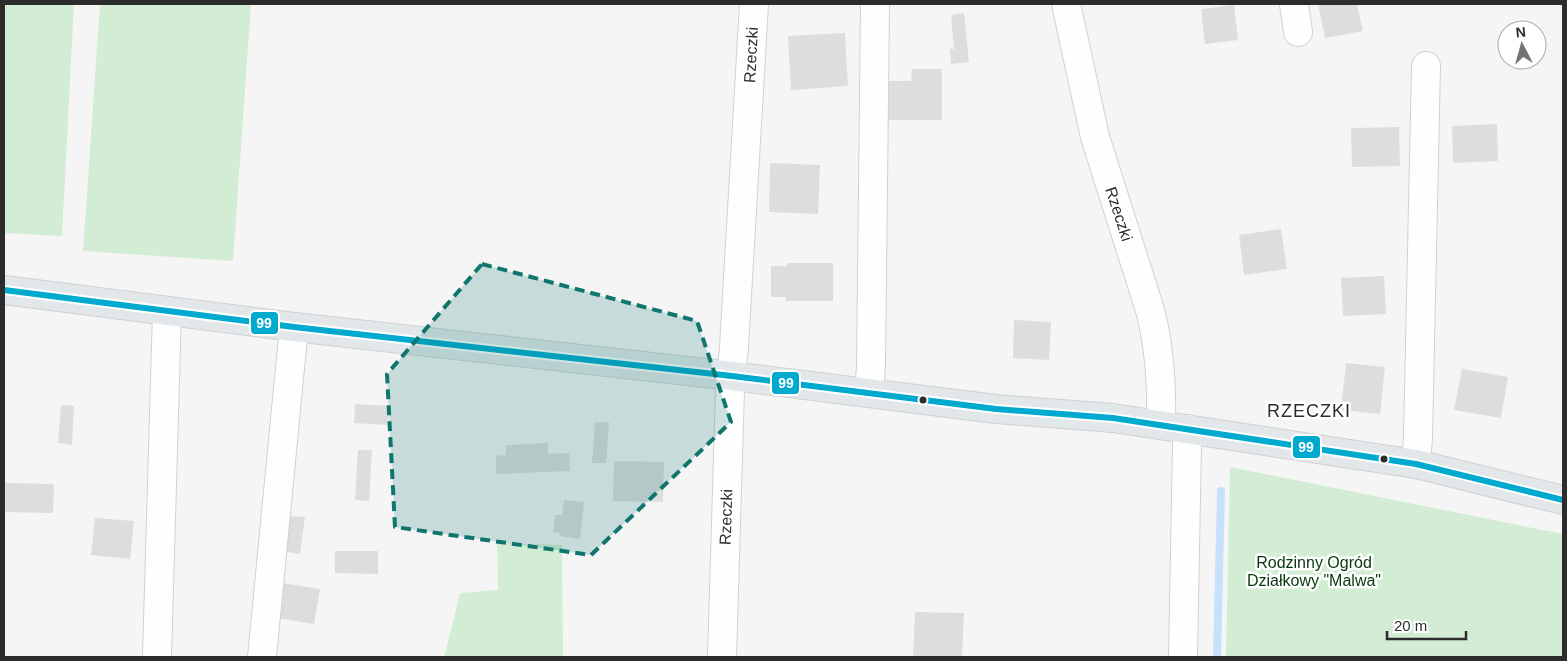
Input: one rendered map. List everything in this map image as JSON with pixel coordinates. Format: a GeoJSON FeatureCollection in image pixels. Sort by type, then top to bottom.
{"type":"FeatureCollection","features":[{"type":"Feature","properties":{"kind":"main road"},"geometry":{"type":"LineString","coordinates":[[4,290],[294,327],[732,376],[996,409],[1113,418],[1161,424],[1416,464],[1563,500]]}},
{"type":"Feature","properties":{"kind":"street","name":"Rzeczki"},"geometry":{"type":"LineString","coordinates":[[722,657],[730,390],[754,4]]}},
{"type":"Feature","properties":{"kind":"street"},"geometry":{"type":"LineString","coordinates":[[869,393],[871,366],[875,4]]}},
{"type":"Feature","properties":{"kind":"street","name":"Rzeczki"},"geometry":{"type":"LineString","coordinates":[[1066,4],[1095,137],[1157,337],[1160,369],[1161,424]]}},
{"type":"Feature","properties":{"kind":"street"},"geometry":{"type":"LineString","coordinates":[[1294,4],[1298,32]]}},
{"type":"Feature","properties":{"kind":"street"},"geometry":{"type":"LineString","coordinates":[[1416,464],[1426,66]]}},
{"type":"Feature","properties":{"kind":"street"},"geometry":{"type":"LineString","coordinates":[[157,657],[167,311]]}},
{"type":"Feature","properties":{"kind":"street"},"geometry":{"type":"LineString","coordinates":[[262,657],[294,327]]}},
{"type":"Feature","properties":{"kind":"street"},"geometry":{"type":"LineString","coordinates":[[1183,657],[1189,429]]}},
{"type":"Feature","properties":{"kind":"highlighted area"},"geometry":{"type":"Polygon","coordinates":[[[482,264],[697,321],[731,422],[591,555],[395,527],[387,374],[482,264]]]}},
{"type":"Feature","properties":{"kind":"green space"},"geometry":{"type":"Polygon","coordinates":[[[4,4],[74,4],[62,236],[4,233],[4,4]]]}},
{"type":"Feature","properties":{"kind":"green space"},"geometry":{"type":"Polygon","coordinates":[[[100,4],[251,4],[233,261],[83,251],[100,4]]]}},
{"type":"Feature","properties":{"kind":"green space","name":"Rodzinny Ogród Działkowy \"Malwa\""},"geometry":{"type":"Polygon","coordinates":[[[1230,467],[1563,534],[1563,657],[1226,657],[1230,467]]]}},
{"type":"Feature","properties":{"kind":"green space"},"geometry":{"type":"Polygon","coordinates":[[[497,543],[562,545],[563,657],[444,657],[460,593],[498,590],[497,543]]]}},
{"type":"Feature","properties":{"kind":"building"},"geometry":{"type":"Polygon","coordinates":[[[1318,4],[1357,4],[1363,31],[1325,38],[1318,4]]]}},
{"type":"Feature","properties":{"kind":"building"},"geometry":{"type":"Polygon","coordinates":[[[1234,5],[1238,40],[1205,44],[1201,9],[1234,5]]]}},
{"type":"Feature","properties":{"kind":"building"},"geometry":{"type":"Polygon","coordinates":[[[964,13],[969,62],[951,64],[950,49],[954,49],[951,15],[964,13]]]}},
{"type":"Feature","properties":{"kind":"building"},"geometry":{"type":"Polygon","coordinates":[[[845,33],[848,86],[791,90],[788,36],[845,33]]]}},
{"type":"Feature","properties":{"kind":"building"},"geometry":{"type":"Polygon","coordinates":[[[912,69],[942,69],[942,120],[887,120],[887,81],[911,81],[912,69]]]}},
{"type":"Feature","properties":{"kind":"building"},"geometry":{"type":"Polygon","coordinates":[[[1497,124],[1498,161],[1453,163],[1452,126],[1497,124]]]}},
{"type":"Feature","properties":{"kind":"building"},"geometry":{"type":"Polygon","coordinates":[[[1399,127],[1400,166],[1352,167],[1351,128],[1399,127]]]}},
{"type":"Feature","properties":{"kind":"building"},"geometry":{"type":"Polygon","coordinates":[[[770,163],[820,165],[818,214],[769,212],[770,163]]]}},
{"type":"Feature","properties":{"kind":"building"},"geometry":{"type":"Polygon","coordinates":[[[1281,229],[1287,269],[1244,275],[1239,235],[1281,229]]]}},
{"type":"Feature","properties":{"kind":"building"},"geometry":{"type":"Polygon","coordinates":[[[787,263],[833,263],[833,301],[786,301],[786,297],[771,297],[771,266],[787,266],[787,263]]]}},
{"type":"Feature","properties":{"kind":"building"},"geometry":{"type":"Polygon","coordinates":[[[1384,276],[1386,314],[1343,316],[1341,278],[1384,276]]]}},
{"type":"Feature","properties":{"kind":"building"},"geometry":{"type":"Polygon","coordinates":[[[1014,320],[1051,322],[1049,360],[1013,358],[1014,320]]]}},
{"type":"Feature","properties":{"kind":"building"},"geometry":{"type":"Polygon","coordinates":[[[1346,363],[1385,367],[1380,414],[1341,410],[1346,363]]]}},
{"type":"Feature","properties":{"kind":"building"},"geometry":{"type":"Polygon","coordinates":[[[1462,369],[1508,377],[1501,418],[1454,410],[1462,369]]]}},
{"type":"Feature","properties":{"kind":"building"},"geometry":{"type":"Polygon","coordinates":[[[355,404],[389,406],[388,425],[354,423],[355,404]]]}},
{"type":"Feature","properties":{"kind":"building"},"geometry":{"type":"Polygon","coordinates":[[[61,405],[74,406],[72,445],[58,443],[61,405]]]}},
{"type":"Feature","properties":{"kind":"building"},"geometry":{"type":"Polygon","coordinates":[[[595,422],[609,422],[606,463],[592,463],[595,422]]]}},
{"type":"Feature","properties":{"kind":"building"},"geometry":{"type":"Polygon","coordinates":[[[548,443],[548,454],[569,453],[570,471],[496,474],[496,456],[506,455],[506,445],[548,443]]]}},
{"type":"Feature","properties":{"kind":"building"},"geometry":{"type":"Polygon","coordinates":[[[358,450],[372,450],[369,501],[355,500],[358,450]]]}},
{"type":"Feature","properties":{"kind":"building"},"geometry":{"type":"Polygon","coordinates":[[[614,461],[664,462],[663,502],[613,501],[614,461]]]}},
{"type":"Feature","properties":{"kind":"building"},"geometry":{"type":"Polygon","coordinates":[[[4,483],[54,484],[53,513],[4,512],[4,483]]]}},
{"type":"Feature","properties":{"kind":"building"},"geometry":{"type":"Polygon","coordinates":[[[564,500],[584,502],[580,539],[560,536],[560,533],[553,532],[555,515],[562,515],[564,500]]]}},
{"type":"Feature","properties":{"kind":"building"},"geometry":{"type":"Polygon","coordinates":[[[286,516],[305,517],[300,554],[282,551],[286,516]]]}},
{"type":"Feature","properties":{"kind":"building"},"geometry":{"type":"Polygon","coordinates":[[[95,518],[134,521],[130,559],[91,555],[95,518]]]}},
{"type":"Feature","properties":{"kind":"building"},"geometry":{"type":"Polygon","coordinates":[[[335,551],[378,551],[378,574],[335,573],[335,551]]]}},
{"type":"Feature","properties":{"kind":"building"},"geometry":{"type":"Polygon","coordinates":[[[283,583],[320,589],[314,624],[277,618],[283,583]]]}},
{"type":"Feature","properties":{"kind":"building"},"geometry":{"type":"Polygon","coordinates":[[[915,612],[964,613],[962,657],[913,656],[915,612]]]}},
{"type":"Feature","properties":{"kind":"waterway"},"geometry":{"type":"LineString","coordinates":[[1217,657],[1221,491]]}},
{"type":"Feature","properties":{"kind":"transit line","name":"99"},"geometry":{"type":"LineString","coordinates":[[4,290],[294,327],[732,376],[996,409],[1113,418],[1416,464],[1563,500]]}},
{"type":"Feature","properties":{"kind":"district","name":"RZECZKI"},"geometry":{"type":"Point","coordinates":[1309,411]}}]}
